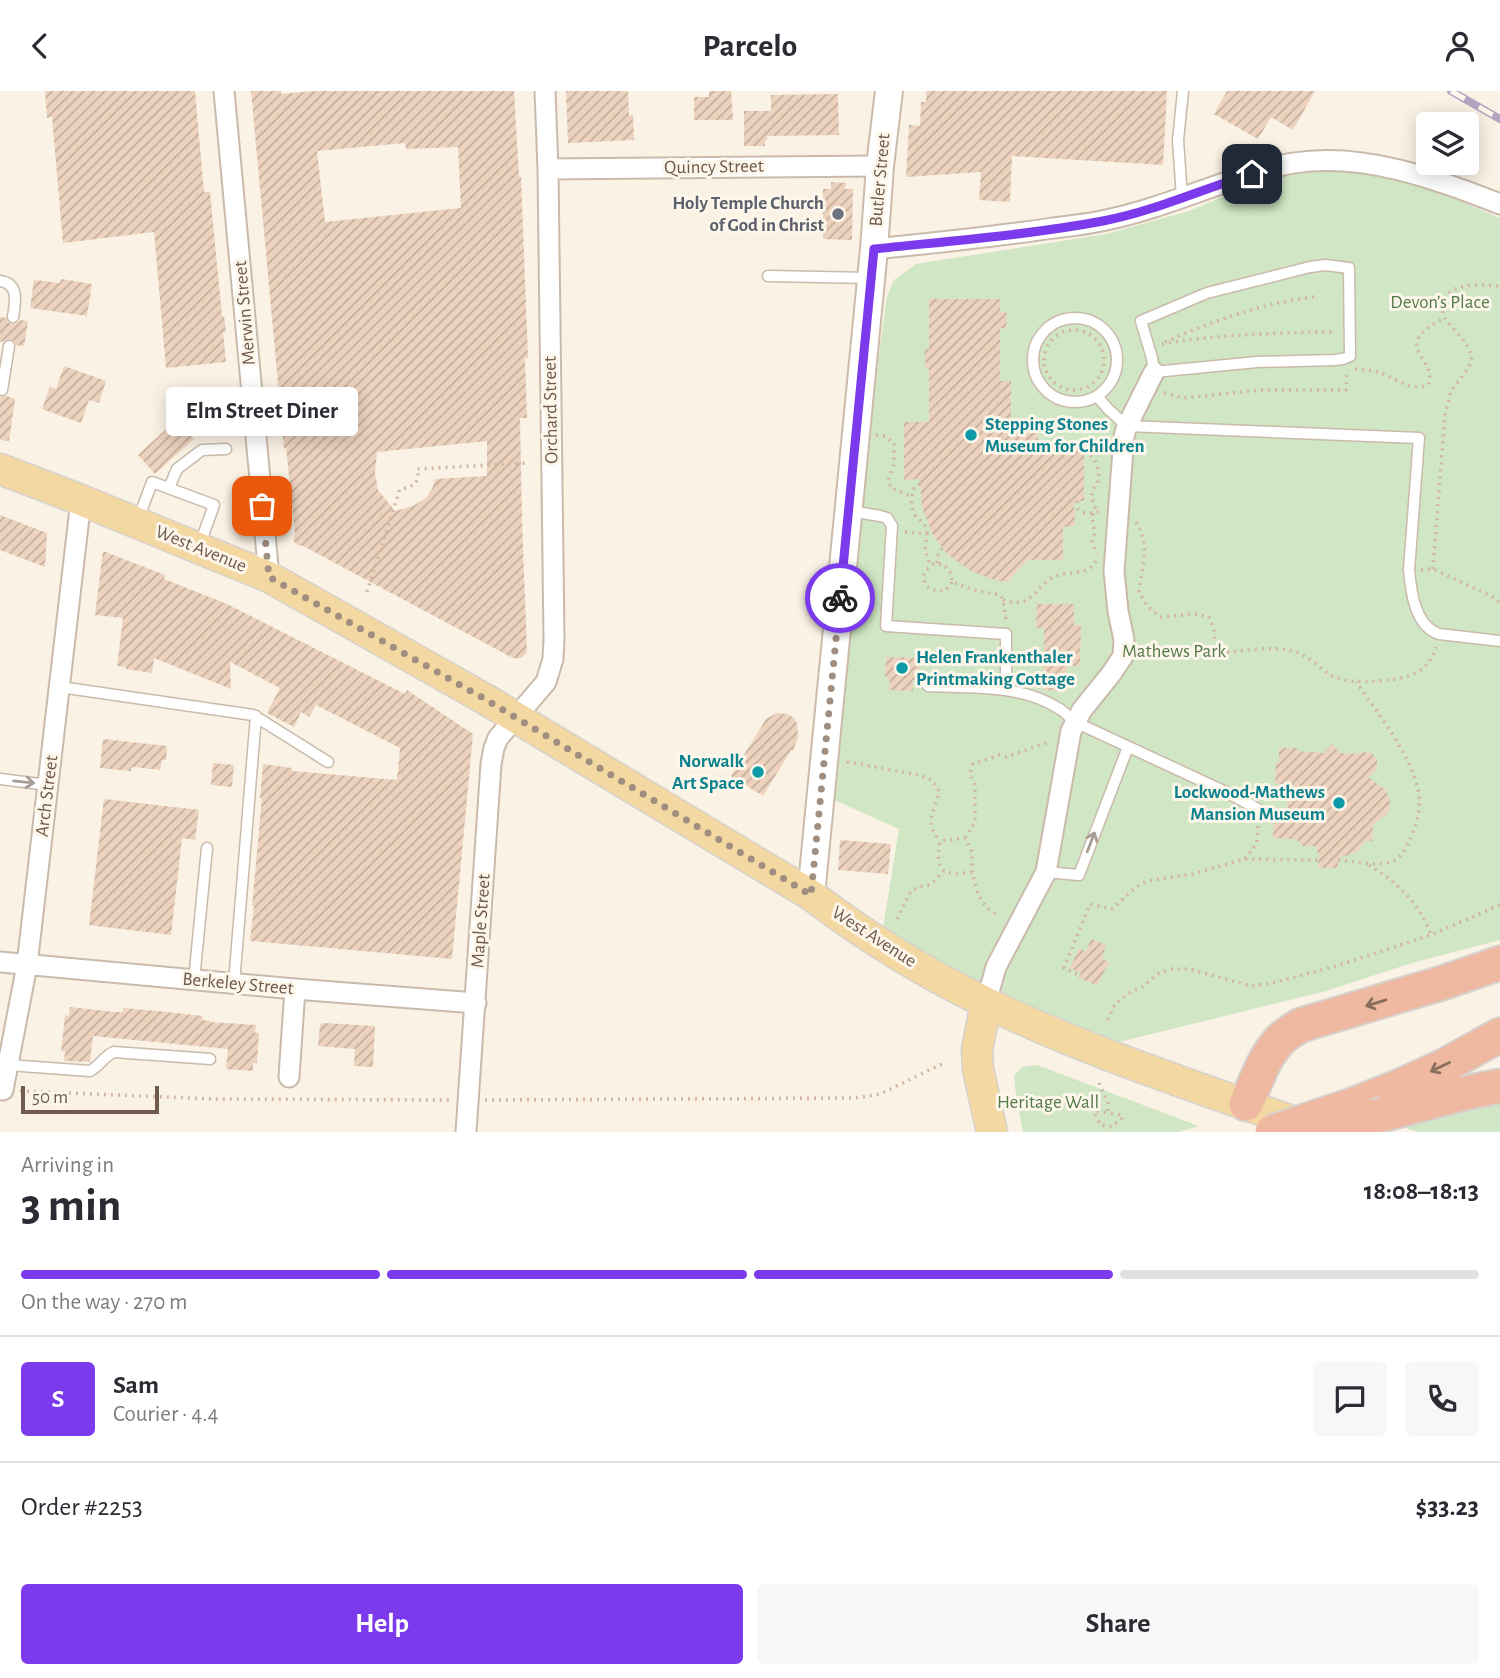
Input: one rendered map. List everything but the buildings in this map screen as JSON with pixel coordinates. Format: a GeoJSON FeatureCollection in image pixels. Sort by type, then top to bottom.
{"type":"FeatureCollection","features":[{"type":"Feature","properties":{"kind":"highway"},"geometry":{"type":"LineString","coordinates":[[1246,1104],[1273,1048],[1284,1036],[1301,1025],[1500,963]]}},
{"type":"Feature","properties":{"kind":"highway"},"geometry":{"type":"LineString","coordinates":[[1272,1132],[1369,1116],[1398,1087],[1446,1065],[1500,1035]]}},
{"type":"Feature","properties":{"kind":"highway"},"geometry":{"type":"LineString","coordinates":[[1315,1132],[1369,1116],[1500,1086]]}},
{"type":"Feature","properties":{"kind":"main road","name":"Butler Street"},"geometry":{"type":"LineString","coordinates":[[811,895],[889,91]]}},
{"type":"Feature","properties":{"kind":"main road","name":"West Avenue"},"geometry":{"type":"LineString","coordinates":[[0,469],[269,577],[516,718],[811,895],[846,922],[926,971],[986,1003],[1103,1053],[1322,1132]]}},
{"type":"Feature","properties":{"kind":"main road"},"geometry":{"type":"LineString","coordinates":[[986,1003],[977,1050],[978,1069],[992,1132]]}},
{"type":"Feature","properties":{"kind":"main road"},"geometry":{"type":"LineString","coordinates":[[1333,1132],[1369,1116]]}},
{"type":"Feature","properties":{"kind":"street","name":"Merwin Street"},"geometry":{"type":"LineString","coordinates":[[224,91],[269,577]]}},
{"type":"Feature","properties":{"kind":"street","name":"Orchard Street"},"geometry":{"type":"LineString","coordinates":[[516,718],[546,682],[553,659],[554,639],[545,91]]}},
{"type":"Feature","properties":{"kind":"street"},"geometry":{"type":"LineString","coordinates":[[874,249],[1002,236],[1105,221],[1292,163],[1337,161],[1391,168],[1445,183],[1500,204]]}},
{"type":"Feature","properties":{"kind":"street","name":"Quincy Street"},"geometry":{"type":"LineString","coordinates":[[548,169],[880,166]]}},
{"type":"Feature","properties":{"kind":"street"},"geometry":{"type":"LineString","coordinates":[[986,1003],[996,967],[1046,872],[1071,731],[1123,656],[1125,640],[1118,611],[1114,571],[1125,436],[1127,426],[1154,372]]}},
{"type":"Feature","properties":{"kind":"street","name":"Arch Street"},"geometry":{"type":"LineString","coordinates":[[3,1090],[27,965],[81,500]]}},
{"type":"Feature","properties":{"kind":"street","name":"Maple Street"},"geometry":{"type":"LineString","coordinates":[[466,1132],[491,764],[498,738],[516,718]]}},
{"type":"Feature","properties":{"kind":"street","name":"Berkeley Street"},"geometry":{"type":"LineString","coordinates":[[0,962],[476,1003]]}},
{"type":"Feature","properties":{"kind":"street"},"geometry":{"type":"LineString","coordinates":[[289,1077],[295,989]]}},
{"type":"Feature","properties":{"kind":"lane"},"geometry":{"type":"LineString","coordinates":[[1182,198],[1178,140],[1183,91]]}},
{"type":"Feature","properties":{"kind":"lane"},"geometry":{"type":"LineString","coordinates":[[1325,265],[1349,268],[1350,356],[1343,359],[1257,362],[1154,372],[1153,358],[1141,321],[1207,293],[1311,267],[1325,265]]}},
{"type":"Feature","properties":{"kind":"lane"},"geometry":{"type":"LineString","coordinates":[[768,277],[871,278]]}},
{"type":"Feature","properties":{"kind":"lane"},"geometry":{"type":"LineString","coordinates":[[0,281],[6,281],[13,288],[16,298],[13,317]]}},
{"type":"Feature","properties":{"kind":"lane"},"geometry":{"type":"LineString","coordinates":[[1076,318],[1089,320],[1101,327],[1110,337],[1116,349],[1117,363],[1114,376],[1097,396],[1074,402],[1063,400],[1043,388],[1037,378],[1033,355],[1036,344],[1050,325],[1076,318]]}},
{"type":"Feature","properties":{"kind":"lane"},"geometry":{"type":"LineString","coordinates":[[2,390],[9,346]]}},
{"type":"Feature","properties":{"kind":"lane"},"geometry":{"type":"LineString","coordinates":[[1097,396],[1127,426],[1419,438],[1409,570],[1419,614],[1432,632],[1500,641]]}},
{"type":"Feature","properties":{"kind":"lane"},"geometry":{"type":"LineString","coordinates":[[169,488],[177,469],[202,450],[226,449]]}},
{"type":"Feature","properties":{"kind":"lane"},"geometry":{"type":"LineString","coordinates":[[137,523],[152,482],[214,505],[198,548]]}},
{"type":"Feature","properties":{"kind":"lane"},"geometry":{"type":"LineString","coordinates":[[848,511],[887,518],[892,526],[886,625],[1006,634],[1006,678],[1011,690]]}},
{"type":"Feature","properties":{"kind":"lane"},"geometry":{"type":"LineString","coordinates":[[928,686],[1011,690],[1034,697],[1058,708],[1075,722],[1258,809]]}},
{"type":"Feature","properties":{"kind":"lane"},"geometry":{"type":"LineString","coordinates":[[60,687],[256,716],[328,762]]}},
{"type":"Feature","properties":{"kind":"lane"},"geometry":{"type":"LineString","coordinates":[[234,983],[256,716]]}},
{"type":"Feature","properties":{"kind":"lane"},"geometry":{"type":"LineString","coordinates":[[1046,872],[1079,875],[1128,747]]}},
{"type":"Feature","properties":{"kind":"lane"},"geometry":{"type":"LineString","coordinates":[[0,779],[48,785]]}},
{"type":"Feature","properties":{"kind":"lane"},"geometry":{"type":"LineString","coordinates":[[194,980],[207,848]]}},
{"type":"Feature","properties":{"kind":"lane"},"geometry":{"type":"LineString","coordinates":[[8,1065],[90,1071],[108,1054],[114,1052],[210,1059]]}},
{"type":"Feature","properties":{"kind":"path"},"geometry":{"type":"LineString","coordinates":[[1433,569],[1445,415],[1451,391],[1469,367],[1472,356],[1464,341],[1445,318],[1445,298],[1459,287],[1500,286]]}},
{"type":"Feature","properties":{"kind":"path"},"geometry":{"type":"LineString","coordinates":[[1318,296],[1271,304],[1237,314],[1160,344],[1273,333],[1349,331]]}},
{"type":"Feature","properties":{"kind":"path"},"geometry":{"type":"LineString","coordinates":[[1159,391],[1184,398],[1260,390],[1346,390],[1346,373],[1351,369],[1373,371],[1412,387],[1425,387],[1430,382],[1430,375],[1418,353],[1417,341],[1426,329],[1445,318]]}},
{"type":"Feature","properties":{"kind":"path"},"geometry":{"type":"LineString","coordinates":[[1069,330],[1088,334],[1101,349],[1103,359],[1097,378],[1090,385],[1072,390],[1054,383],[1044,366],[1046,348],[1052,340],[1069,330]]}},
{"type":"Feature","properties":{"kind":"path"},"geometry":{"type":"LineString","coordinates":[[868,435],[885,436],[894,443],[894,464],[889,474],[889,484],[896,492],[911,496]]}},
{"type":"Feature","properties":{"kind":"path"},"geometry":{"type":"LineString","coordinates":[[1003,600],[1021,603],[1055,576],[1083,572],[1093,567],[1097,554],[1092,543],[1095,533],[1092,518],[1095,508],[1091,496],[1098,481],[1098,466],[1093,457],[1084,453]]}},
{"type":"Feature","properties":{"kind":"path"},"geometry":{"type":"LineString","coordinates":[[367,591],[400,489],[407,489],[417,481],[417,469],[527,463]]}},
{"type":"Feature","properties":{"kind":"path"},"geometry":{"type":"LineString","coordinates":[[920,484],[915,487],[911,496],[915,515],[928,530],[925,549],[930,565]]}},
{"type":"Feature","properties":{"kind":"path"},"geometry":{"type":"LineString","coordinates":[[1077,501],[1079,511],[1085,514],[1101,512],[1107,516],[1133,520],[1141,532],[1146,553],[1139,591],[1147,607],[1161,617],[1194,614],[1209,617],[1215,640],[1225,652],[1262,648],[1298,652],[1333,676],[1356,682],[1398,680],[1422,669],[1434,653],[1439,634]]}},
{"type":"Feature","properties":{"kind":"path"},"geometry":{"type":"LineString","coordinates":[[892,531],[927,534]]}},
{"type":"Feature","properties":{"kind":"path"},"geometry":{"type":"LineString","coordinates":[[937,563],[942,548]]}},
{"type":"Feature","properties":{"kind":"path"},"geometry":{"type":"LineString","coordinates":[[937,563],[948,568],[952,578],[945,591],[930,590],[923,579],[925,570],[937,563]]}},
{"type":"Feature","properties":{"kind":"path"},"geometry":{"type":"LineString","coordinates":[[1409,570],[1433,569],[1491,596],[1500,604]]}},
{"type":"Feature","properties":{"kind":"path"},"geometry":{"type":"LineString","coordinates":[[952,582],[1000,595],[1005,610]]}},
{"type":"Feature","properties":{"kind":"path"},"geometry":{"type":"LineString","coordinates":[[1338,860],[1367,864],[1395,861],[1402,855],[1415,826],[1420,801],[1415,779],[1404,754],[1356,682]]}},
{"type":"Feature","properties":{"kind":"path"},"geometry":{"type":"LineString","coordinates":[[965,838],[975,822],[975,785],[971,774],[973,764],[999,755],[1006,757],[1049,742]]}},
{"type":"Feature","properties":{"kind":"path"},"geometry":{"type":"LineString","coordinates":[[849,751],[848,762],[906,772],[932,780],[939,791],[931,824],[940,841],[940,868],[954,874],[972,872]]}},
{"type":"Feature","properties":{"kind":"path"},"geometry":{"type":"LineString","coordinates":[[1245,859],[1257,843],[1258,809]]}},
{"type":"Feature","properties":{"kind":"path"},"geometry":{"type":"LineString","coordinates":[[940,841],[965,838]]}},
{"type":"Feature","properties":{"kind":"path"},"geometry":{"type":"LineString","coordinates":[[965,838],[972,852],[972,872],[978,894],[986,907],[999,916]]}},
{"type":"Feature","properties":{"kind":"path"},"geometry":{"type":"LineString","coordinates":[[1077,974],[1064,968],[1090,904],[1112,909],[1136,887],[1147,881],[1193,874],[1245,859],[1319,860]]}},
{"type":"Feature","properties":{"kind":"path"},"geometry":{"type":"LineString","coordinates":[[1367,864],[1406,894],[1431,935]]}},
{"type":"Feature","properties":{"kind":"path"},"geometry":{"type":"LineString","coordinates":[[897,919],[911,891],[930,884],[944,871]]}},
{"type":"Feature","properties":{"kind":"path"},"geometry":{"type":"LineString","coordinates":[[1108,1020],[1115,1004],[1144,986],[1157,974],[1171,969],[1189,969],[1251,986],[1273,983],[1343,964],[1431,935],[1500,905]]}},
{"type":"Feature","properties":{"kind":"path"},"geometry":{"type":"LineString","coordinates":[[1099,1083],[1108,1103],[1108,1113]]}},
{"type":"Feature","properties":{"kind":"path"},"geometry":{"type":"LineString","coordinates":[[1095,1111],[1108,1113],[1122,1115],[1122,1118],[1116,1125],[1105,1130],[1098,1122],[1095,1111]]}},
{"type":"Feature","properties":{"kind":"green space","name":"Mathews Park"},"geometry":{"type":"Polygon","coordinates":[[[1316,171],[1377,176],[1400,181],[1444,195],[1500,218],[1500,940],[1412,963],[1326,991],[1103,1046],[974,987],[883,928],[899,829],[832,799],[845,694],[856,525],[887,296],[894,280],[916,264],[1106,234],[1189,211],[1273,178],[1316,171]]]}},
{"type":"Feature","properties":{"kind":"green space","name":"Heritage Wall"},"geometry":{"type":"Polygon","coordinates":[[[1037,1065],[1199,1126],[1178,1132],[1023,1132],[1014,1076],[1022,1067],[1037,1065]]]}},
{"type":"Feature","properties":{"kind":"green space"},"geometry":{"type":"Polygon","coordinates":[[[1500,1104],[1500,1132],[1417,1132],[1406,1128],[1466,1106],[1500,1104]]]}},
{"type":"Feature","properties":{"kind":"railway"},"geometry":{"type":"LineString","coordinates":[[1451,91],[1500,119]]}},
{"type":"Feature","properties":{"kind":"way so far"},"geometry":{"type":"LineString","coordinates":[[262,506],[269,577],[485,699],[811,895],[840,598]]}},
{"type":"Feature","properties":{"kind":"place","name":"Holy Temple Church of God in Christ"},"geometry":{"type":"Point","coordinates":[838,214]}},
{"type":"Feature","properties":{"kind":"place","name":"Stepping Stones Museum for Children"},"geometry":{"type":"Point","coordinates":[971,435]}},
{"type":"Feature","properties":{"kind":"place","name":"Elm Street Diner"},"geometry":{"type":"Point","coordinates":[262,506]}},
{"type":"Feature","properties":{"kind":"place","name":"Helen Frankenthaler Printmaking Cottage"},"geometry":{"type":"Point","coordinates":[902,668]}},
{"type":"Feature","properties":{"kind":"place","name":"Norwalk Art Space"},"geometry":{"type":"Point","coordinates":[758,772]}},
{"type":"Feature","properties":{"kind":"place","name":"Lockwood-Mathews Mansion Museum"},"geometry":{"type":"Point","coordinates":[1339,803]}},
{"type":"Feature","properties":{"kind":"route"},"geometry":{"type":"LineString","coordinates":[[840,598],[874,249],[1002,236],[1105,221],[1159,206],[1252,174]]}},
{"type":"Feature","properties":{"kind":"park label","name":"Devon’s Place"},"geometry":{"type":"Point","coordinates":[1440,302]}}]}
